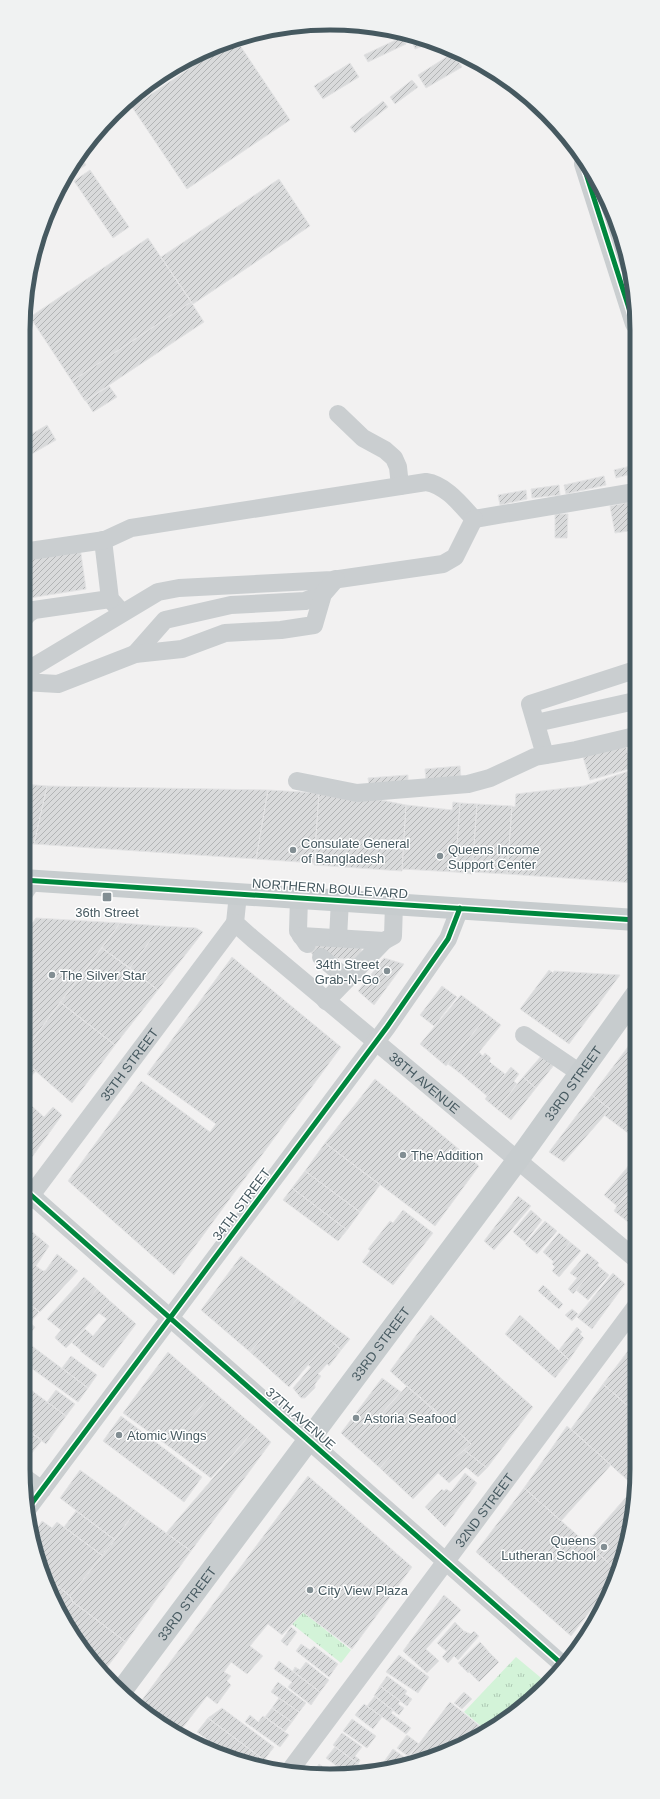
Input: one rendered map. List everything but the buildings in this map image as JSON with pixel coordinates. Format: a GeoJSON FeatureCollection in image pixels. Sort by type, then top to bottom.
{"type":"FeatureCollection","features":[{"type":"Feature","properties":{"kind":"main road","name":"NORTHERN BOULEVARD"},"geometry":{"type":"LineString","coordinates":[[30,885],[238,894],[630,920]]}},
{"type":"Feature","properties":{"kind":"main road","name":"33RD STREET"},"geometry":{"type":"LineString","coordinates":[[124,1687],[517,1160],[630,1003]]}},
{"type":"Feature","properties":{"kind":"street"},"geometry":{"type":"LineString","coordinates":[[586,174],[629,307]]}},
{"type":"Feature","properties":{"kind":"street"},"geometry":{"type":"LineString","coordinates":[[338,414],[363,438],[385,450],[394,458],[398,467],[400,486]]}},
{"type":"Feature","properties":{"kind":"street"},"geometry":{"type":"LineString","coordinates":[[30,551],[103,540],[131,528],[426,482],[436,484],[458,503],[474,520]]}},
{"type":"Feature","properties":{"kind":"street"},"geometry":{"type":"LineString","coordinates":[[474,520],[630,493]]}},
{"type":"Feature","properties":{"kind":"street"},"geometry":{"type":"LineString","coordinates":[[30,669],[158,592],[179,588],[336,579],[447,562],[455,557],[474,520]]}},
{"type":"Feature","properties":{"kind":"street"},"geometry":{"type":"LineString","coordinates":[[103,540],[110,599],[123,613]]}},
{"type":"Feature","properties":{"kind":"street"},"geometry":{"type":"LineString","coordinates":[[30,682],[58,684],[135,654],[182,649],[225,633],[281,630],[314,625],[323,594],[336,579]]}},
{"type":"Feature","properties":{"kind":"street"},"geometry":{"type":"LineString","coordinates":[[135,654],[165,620],[231,605],[305,601],[323,594]]}},
{"type":"Feature","properties":{"kind":"street"},"geometry":{"type":"LineString","coordinates":[[30,613],[34,610],[110,599]]}},
{"type":"Feature","properties":{"kind":"street"},"geometry":{"type":"LineString","coordinates":[[545,755],[530,704],[630,672]]}},
{"type":"Feature","properties":{"kind":"street"},"geometry":{"type":"LineString","coordinates":[[536,723],[630,703]]}},
{"type":"Feature","properties":{"kind":"street"},"geometry":{"type":"LineString","coordinates":[[297,781],[357,792],[456,786],[490,778],[535,757],[594,746],[630,737]]}},
{"type":"Feature","properties":{"kind":"street"},"geometry":{"type":"LineString","coordinates":[[235,923],[238,894]]}},
{"type":"Feature","properties":{"kind":"street"},"geometry":{"type":"LineString","coordinates":[[299,898],[298,931],[311,947],[347,979]]}},
{"type":"Feature","properties":{"kind":"street"},"geometry":{"type":"LineString","coordinates":[[338,938],[340,900]]}},
{"type":"Feature","properties":{"kind":"street"},"geometry":{"type":"LineString","coordinates":[[326,1001],[384,941],[393,936],[394,904]]}},
{"type":"Feature","properties":{"kind":"street","name":"34TH STREET"},"geometry":{"type":"LineString","coordinates":[[32,1503],[376,1042],[448,939],[460,908]]}},
{"type":"Feature","properties":{"kind":"street","name":"38TH AVENUE"},"geometry":{"type":"LineString","coordinates":[[235,923],[630,1255]]}},
{"type":"Feature","properties":{"kind":"street","name":"35TH STREET"},"geometry":{"type":"LineString","coordinates":[[30,1191],[235,923]]}},
{"type":"Feature","properties":{"kind":"street"},"geometry":{"type":"LineString","coordinates":[[311,947],[338,938],[384,941]]}},
{"type":"Feature","properties":{"kind":"street"},"geometry":{"type":"LineString","coordinates":[[524,1035],[580,1073]]}},
{"type":"Feature","properties":{"kind":"street","name":"37TH AVENUE"},"geometry":{"type":"LineString","coordinates":[[30,1199],[170,1318],[560,1662]]}},
{"type":"Feature","properties":{"kind":"street","name":"32ND STREET"},"geometry":{"type":"LineString","coordinates":[[293,1766],[630,1314]]}},
{"type":"Feature","properties":{"kind":"street"},"geometry":{"type":"LineString","coordinates":[[31,1482],[42,1490]]}},
{"type":"Feature","properties":{"kind":"green space"},"geometry":{"type":"Polygon","coordinates":[[[303,1612],[351,1650],[341,1663],[292,1624],[303,1612]]]}},
{"type":"Feature","properties":{"kind":"green space"},"geometry":{"type":"Polygon","coordinates":[[[516,1657],[543,1680],[513,1707],[483,1727],[464,1712],[516,1657]]]}},
{"type":"Feature","properties":{"kind":"cycle path"},"geometry":{"type":"LineString","coordinates":[[586,174],[629,307]]}},
{"type":"Feature","properties":{"kind":"cycle path"},"geometry":{"type":"LineString","coordinates":[[30,880],[630,920]]}},
{"type":"Feature","properties":{"kind":"cycle path"},"geometry":{"type":"LineString","coordinates":[[32,1502],[387,1027],[448,939],[460,908]]}},
{"type":"Feature","properties":{"kind":"cycle path"},"geometry":{"type":"LineString","coordinates":[[30,1194],[560,1662]]}},
{"type":"Feature","properties":{"kind":"place","name":"Consulate General of Bangladesh"},"geometry":{"type":"Point","coordinates":[293,850]}},
{"type":"Feature","properties":{"kind":"place","name":"Queens Income Support Center"},"geometry":{"type":"Point","coordinates":[440,856]}},
{"type":"Feature","properties":{"kind":"place","name":"36th Street"},"geometry":{"type":"Point","coordinates":[107,897]}},
{"type":"Feature","properties":{"kind":"place","name":"34th Street Grab-N-Go"},"geometry":{"type":"Point","coordinates":[387,971]}},
{"type":"Feature","properties":{"kind":"place","name":"The Silver Star"},"geometry":{"type":"Point","coordinates":[52,975]}},
{"type":"Feature","properties":{"kind":"place","name":"The Addition"},"geometry":{"type":"Point","coordinates":[403,1155]}},
{"type":"Feature","properties":{"kind":"place","name":"Astoria Seafood"},"geometry":{"type":"Point","coordinates":[356,1418]}},
{"type":"Feature","properties":{"kind":"place","name":"Atomic Wings"},"geometry":{"type":"Point","coordinates":[119,1435]}},
{"type":"Feature","properties":{"kind":"place","name":"Queens Lutheran School"},"geometry":{"type":"Point","coordinates":[604,1547]}},
{"type":"Feature","properties":{"kind":"place","name":"City View Plaza"},"geometry":{"type":"Point","coordinates":[310,1590]}}]}
